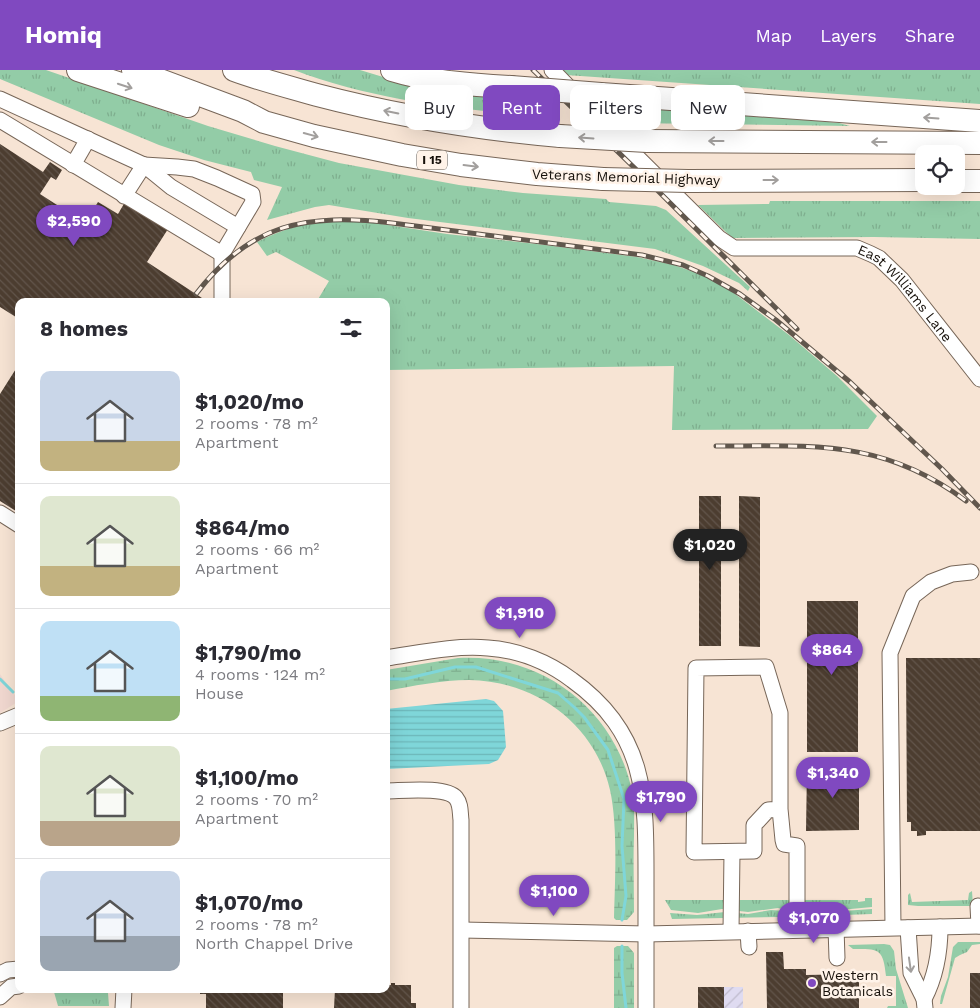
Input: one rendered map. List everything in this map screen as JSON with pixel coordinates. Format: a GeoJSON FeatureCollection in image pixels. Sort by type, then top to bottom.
{"type":"FeatureCollection","features":[{"type":"Feature","properties":{"kind":"highway"},"geometry":{"type":"LineString","coordinates":[[78,70],[177,103],[225,116],[264,122]]}},
{"type":"Feature","properties":{"kind":"highway","name":"Veterans Memorial Highway"},"geometry":{"type":"LineString","coordinates":[[133,70],[243,111],[264,122],[314,136],[444,162],[537,174],[604,179],[688,181],[915,180]]}},
{"type":"Feature","properties":{"kind":"highway"},"geometry":{"type":"LineString","coordinates":[[234,70],[249,76],[338,100],[411,116],[508,131],[647,141],[980,142]]}},
{"type":"Feature","properties":{"kind":"highway"},"geometry":{"type":"LineString","coordinates":[[392,70],[413,76],[450,82],[511,88],[980,121]]}},
{"type":"Feature","properties":{"kind":"highway"},"geometry":{"type":"LineString","coordinates":[[965,181],[980,181]]}},
{"type":"Feature","properties":{"kind":"street","name":"East Williams Lane"},"geometry":{"type":"LineString","coordinates":[[552,70],[719,238],[734,248],[858,248],[880,258],[902,280],[980,379]]}},
{"type":"Feature","properties":{"kind":"street"},"geometry":{"type":"LineString","coordinates":[[0,99],[144,165],[171,187],[238,227]]}},
{"type":"Feature","properties":{"kind":"street"},"geometry":{"type":"LineString","coordinates":[[0,120],[222,254]]}},
{"type":"Feature","properties":{"kind":"street"},"geometry":{"type":"LineString","coordinates":[[73,164],[88,140]]}},
{"type":"Feature","properties":{"kind":"street"},"geometry":{"type":"LineString","coordinates":[[124,196],[144,165]]}},
{"type":"Feature","properties":{"kind":"street"},"geometry":{"type":"LineString","coordinates":[[144,165],[194,169],[251,193],[253,196],[253,202],[222,254],[222,298]]}},
{"type":"Feature","properties":{"kind":"street"},"geometry":{"type":"LineString","coordinates":[[0,513],[15,522]]}},
{"type":"Feature","properties":{"kind":"street"},"geometry":{"type":"LineString","coordinates":[[893,927],[890,653],[913,596],[931,582],[952,574],[971,572]]}},
{"type":"Feature","properties":{"kind":"street"},"geometry":{"type":"LineString","coordinates":[[390,657],[470,647],[505,650],[530,657],[564,674],[581,686],[618,726],[636,765],[642,785],[646,819],[646,1008]]}},
{"type":"Feature","properties":{"kind":"street"},"geometry":{"type":"LineString","coordinates":[[780,809],[768,810],[754,826],[754,852],[694,852],[696,668],[766,667],[780,713],[780,809],[784,844],[797,846],[796,910],[798,929]]}},
{"type":"Feature","properties":{"kind":"street"},"geometry":{"type":"LineString","coordinates":[[0,723],[15,717]]}},
{"type":"Feature","properties":{"kind":"street"},"geometry":{"type":"LineString","coordinates":[[390,790],[444,791],[455,796],[459,803],[461,820],[461,1008]]}},
{"type":"Feature","properties":{"kind":"street"},"geometry":{"type":"LineString","coordinates":[[732,852],[732,932]]}},
{"type":"Feature","properties":{"kind":"street"},"geometry":{"type":"LineString","coordinates":[[462,930],[646,934],[980,926],[978,906]]}},
{"type":"Feature","properties":{"kind":"street"},"geometry":{"type":"LineString","coordinates":[[924,1004],[937,964],[940,946],[940,927]]}},
{"type":"Feature","properties":{"kind":"street"},"geometry":{"type":"LineString","coordinates":[[836,928],[838,958]]}},
{"type":"Feature","properties":{"kind":"street"},"geometry":{"type":"LineString","coordinates":[[908,928],[911,972],[924,1004]]}},
{"type":"Feature","properties":{"kind":"street"},"geometry":{"type":"LineString","coordinates":[[748,931],[749,947]]}},
{"type":"Feature","properties":{"kind":"street"},"geometry":{"type":"LineString","coordinates":[[9,971],[15,982]]}},
{"type":"Feature","properties":{"kind":"street"},"geometry":{"type":"LineString","coordinates":[[0,997],[6,991],[15,987]]}},
{"type":"Feature","properties":{"kind":"street"},"geometry":{"type":"LineString","coordinates":[[123,1008],[124,993]]}},
{"type":"Feature","properties":{"kind":"shaded area"},"geometry":{"type":"Polygon","coordinates":[[[0,674],[15,695],[15,704],[0,713],[0,674]]]}},
{"type":"Feature","properties":{"kind":"shaded area"},"geometry":{"type":"Polygon","coordinates":[[[724,987],[743,987],[743,1008],[724,1008],[724,987]]]}},
{"type":"Feature","properties":{"kind":"green space"},"geometry":{"type":"Polygon","coordinates":[[[0,70],[46,70],[208,126],[339,163],[459,185],[523,193],[606,199],[609,202],[656,206],[666,210],[750,287],[748,291],[739,283],[703,266],[655,249],[408,218],[329,205],[267,220],[282,187],[254,180],[251,172],[204,160],[159,145],[0,79],[0,70]]]}},
{"type":"Feature","properties":{"kind":"green space"},"geometry":{"type":"Polygon","coordinates":[[[294,70],[360,70],[393,80],[431,85],[405,85],[405,99],[355,89],[294,70]]]}},
{"type":"Feature","properties":{"kind":"green space"},"geometry":{"type":"Polygon","coordinates":[[[559,70],[980,70],[980,104],[745,88],[745,85],[709,85],[566,75],[559,70]]]}},
{"type":"Feature","properties":{"kind":"green space"},"geometry":{"type":"Polygon","coordinates":[[[473,91],[483,92],[483,111],[473,110],[473,91]]]}},
{"type":"Feature","properties":{"kind":"green space"},"geometry":{"type":"Polygon","coordinates":[[[661,109],[671,109],[671,124],[661,123],[661,109]]]}},
{"type":"Feature","properties":{"kind":"green space"},"geometry":{"type":"Polygon","coordinates":[[[745,115],[839,123],[850,126],[745,125],[745,115]]]}},
{"type":"Feature","properties":{"kind":"green space"},"geometry":{"type":"Polygon","coordinates":[[[770,201],[980,201],[980,239],[874,237],[732,238],[698,205],[769,204],[770,201]]]}},
{"type":"Feature","properties":{"kind":"green space"},"geometry":{"type":"Polygon","coordinates":[[[337,221],[368,222],[447,234],[637,257],[674,265],[702,275],[730,290],[789,335],[837,376],[877,416],[868,429],[672,430],[674,366],[390,370],[390,298],[319,298],[329,281],[276,252],[267,256],[257,242],[277,233],[315,223],[337,221]]]}},
{"type":"Feature","properties":{"kind":"green space"},"geometry":{"type":"Polygon","coordinates":[[[458,658],[489,659],[518,665],[545,676],[570,692],[591,712],[609,735],[623,762],[634,802],[634,912],[627,920],[616,920],[614,918],[615,836],[610,790],[602,766],[591,745],[576,726],[559,711],[539,698],[517,688],[494,682],[448,681],[390,690],[390,669],[458,658]]]}},
{"type":"Feature","properties":{"kind":"green space"},"geometry":{"type":"Polygon","coordinates":[[[972,891],[973,906],[908,905],[908,895],[910,893],[912,902],[968,900],[969,893],[972,891]]]}},
{"type":"Feature","properties":{"kind":"green space"},"geometry":{"type":"Polygon","coordinates":[[[865,898],[872,898],[872,907],[840,910],[808,909],[804,900],[858,900],[858,902],[865,901],[865,898]]]}},
{"type":"Feature","properties":{"kind":"green space"},"geometry":{"type":"Polygon","coordinates":[[[665,900],[790,900],[786,910],[778,908],[748,912],[722,909],[698,913],[671,910],[665,900]]]}},
{"type":"Feature","properties":{"kind":"green space"},"geometry":{"type":"Polygon","coordinates":[[[872,909],[872,914],[815,916],[811,911],[843,911],[872,909]]]}},
{"type":"Feature","properties":{"kind":"green space"},"geometry":{"type":"Polygon","coordinates":[[[771,910],[785,911],[780,917],[672,919],[670,913],[697,915],[725,912],[748,914],[771,910]]]}},
{"type":"Feature","properties":{"kind":"green space"},"geometry":{"type":"Polygon","coordinates":[[[958,942],[980,942],[980,944],[972,945],[967,952],[955,958],[942,1004],[940,1004],[948,977],[953,947],[958,942]]]}},
{"type":"Feature","properties":{"kind":"green space"},"geometry":{"type":"Polygon","coordinates":[[[848,945],[890,945],[894,951],[896,969],[908,1008],[887,1008],[888,1006],[896,1006],[896,976],[886,976],[881,955],[874,950],[853,949],[848,945]]]}},
{"type":"Feature","properties":{"kind":"green space"},"geometry":{"type":"Polygon","coordinates":[[[617,946],[628,946],[634,953],[634,1008],[614,1008],[614,948],[617,946]]]}},
{"type":"Feature","properties":{"kind":"green space"},"geometry":{"type":"Polygon","coordinates":[[[54,993],[108,993],[109,1006],[58,1006],[54,993]]]}},
{"type":"Feature","properties":{"kind":"water"},"geometry":{"type":"Polygon","coordinates":[[[486,699],[494,701],[503,711],[506,747],[498,760],[489,764],[390,769],[390,709],[486,699]]]}},
{"type":"Feature","properties":{"kind":"building"},"geometry":{"type":"Polygon","coordinates":[[[0,144],[43,172],[50,162],[62,170],[56,180],[51,177],[40,194],[85,223],[98,202],[118,214],[125,202],[168,229],[147,262],[202,298],[15,298],[15,316],[0,307],[0,144]]]}},
{"type":"Feature","properties":{"kind":"building"},"geometry":{"type":"Polygon","coordinates":[[[15,370],[15,510],[0,501],[0,394],[15,370]]]}},
{"type":"Feature","properties":{"kind":"building"},"geometry":{"type":"Polygon","coordinates":[[[699,496],[721,496],[721,646],[699,646],[699,496]]]}},
{"type":"Feature","properties":{"kind":"building"},"geometry":{"type":"Polygon","coordinates":[[[739,496],[760,497],[760,647],[739,646],[739,496]]]}},
{"type":"Feature","properties":{"kind":"building"},"geometry":{"type":"Polygon","coordinates":[[[807,601],[858,601],[858,752],[807,752],[807,601]]]}},
{"type":"Feature","properties":{"kind":"building"},"geometry":{"type":"Polygon","coordinates":[[[906,658],[980,658],[980,831],[926,831],[926,835],[917,836],[917,831],[911,831],[911,822],[907,822],[906,658]]]}},
{"type":"Feature","properties":{"kind":"building"},"geometry":{"type":"Polygon","coordinates":[[[807,768],[859,768],[859,830],[806,831],[807,768]]]}},
{"type":"Feature","properties":{"kind":"building","name":"Western Botanicals"},"geometry":{"type":"Polygon","coordinates":[[[766,952],[783,952],[784,969],[806,969],[806,975],[859,974],[859,1008],[767,1008],[766,952]]]}},
{"type":"Feature","properties":{"kind":"building"},"geometry":{"type":"Polygon","coordinates":[[[970,973],[980,973],[980,1008],[970,1008],[970,973]]]}},
{"type":"Feature","properties":{"kind":"building"},"geometry":{"type":"Polygon","coordinates":[[[391,983],[395,983],[395,985],[411,985],[411,1003],[416,1003],[416,1008],[334,1008],[335,993],[390,993],[391,983]]]}},
{"type":"Feature","properties":{"kind":"building"},"geometry":{"type":"Polygon","coordinates":[[[698,987],[724,987],[724,1008],[698,1008],[698,987]]]}},
{"type":"Feature","properties":{"kind":"building"},"geometry":{"type":"Polygon","coordinates":[[[283,993],[283,1008],[206,1008],[206,994],[200,994],[283,993]]]}},
{"type":"Feature","properties":{"kind":"waterway"},"geometry":{"type":"LineString","coordinates":[[390,679],[405,679],[455,667],[476,667],[558,693],[584,717],[608,750],[624,799],[622,846],[626,896],[622,920]]}},
{"type":"Feature","properties":{"kind":"waterway"},"geometry":{"type":"LineString","coordinates":[[0,679],[13,692]]}},
{"type":"Feature","properties":{"kind":"waterway"},"geometry":{"type":"LineString","coordinates":[[622,946],[622,973],[626,1008]]}},
{"type":"Feature","properties":{"kind":"railway"},"geometry":{"type":"LineString","coordinates":[[533,70],[797,329]]}},
{"type":"Feature","properties":{"kind":"railway"},"geometry":{"type":"LineString","coordinates":[[196,294],[216,270],[237,252],[259,238],[282,228],[307,222],[333,220],[392,223],[642,255],[683,265],[708,276],[740,294],[776,320],[850,382],[942,469],[980,508]]}},
{"type":"Feature","properties":{"kind":"railway"},"geometry":{"type":"LineString","coordinates":[[716,446],[816,447],[847,450],[876,456],[906,466],[935,481],[966,501]]}},
{"type":"Feature","properties":{"kind":"place","name":"Western Botanicals"},"geometry":{"type":"Point","coordinates":[812,983]}}]}
